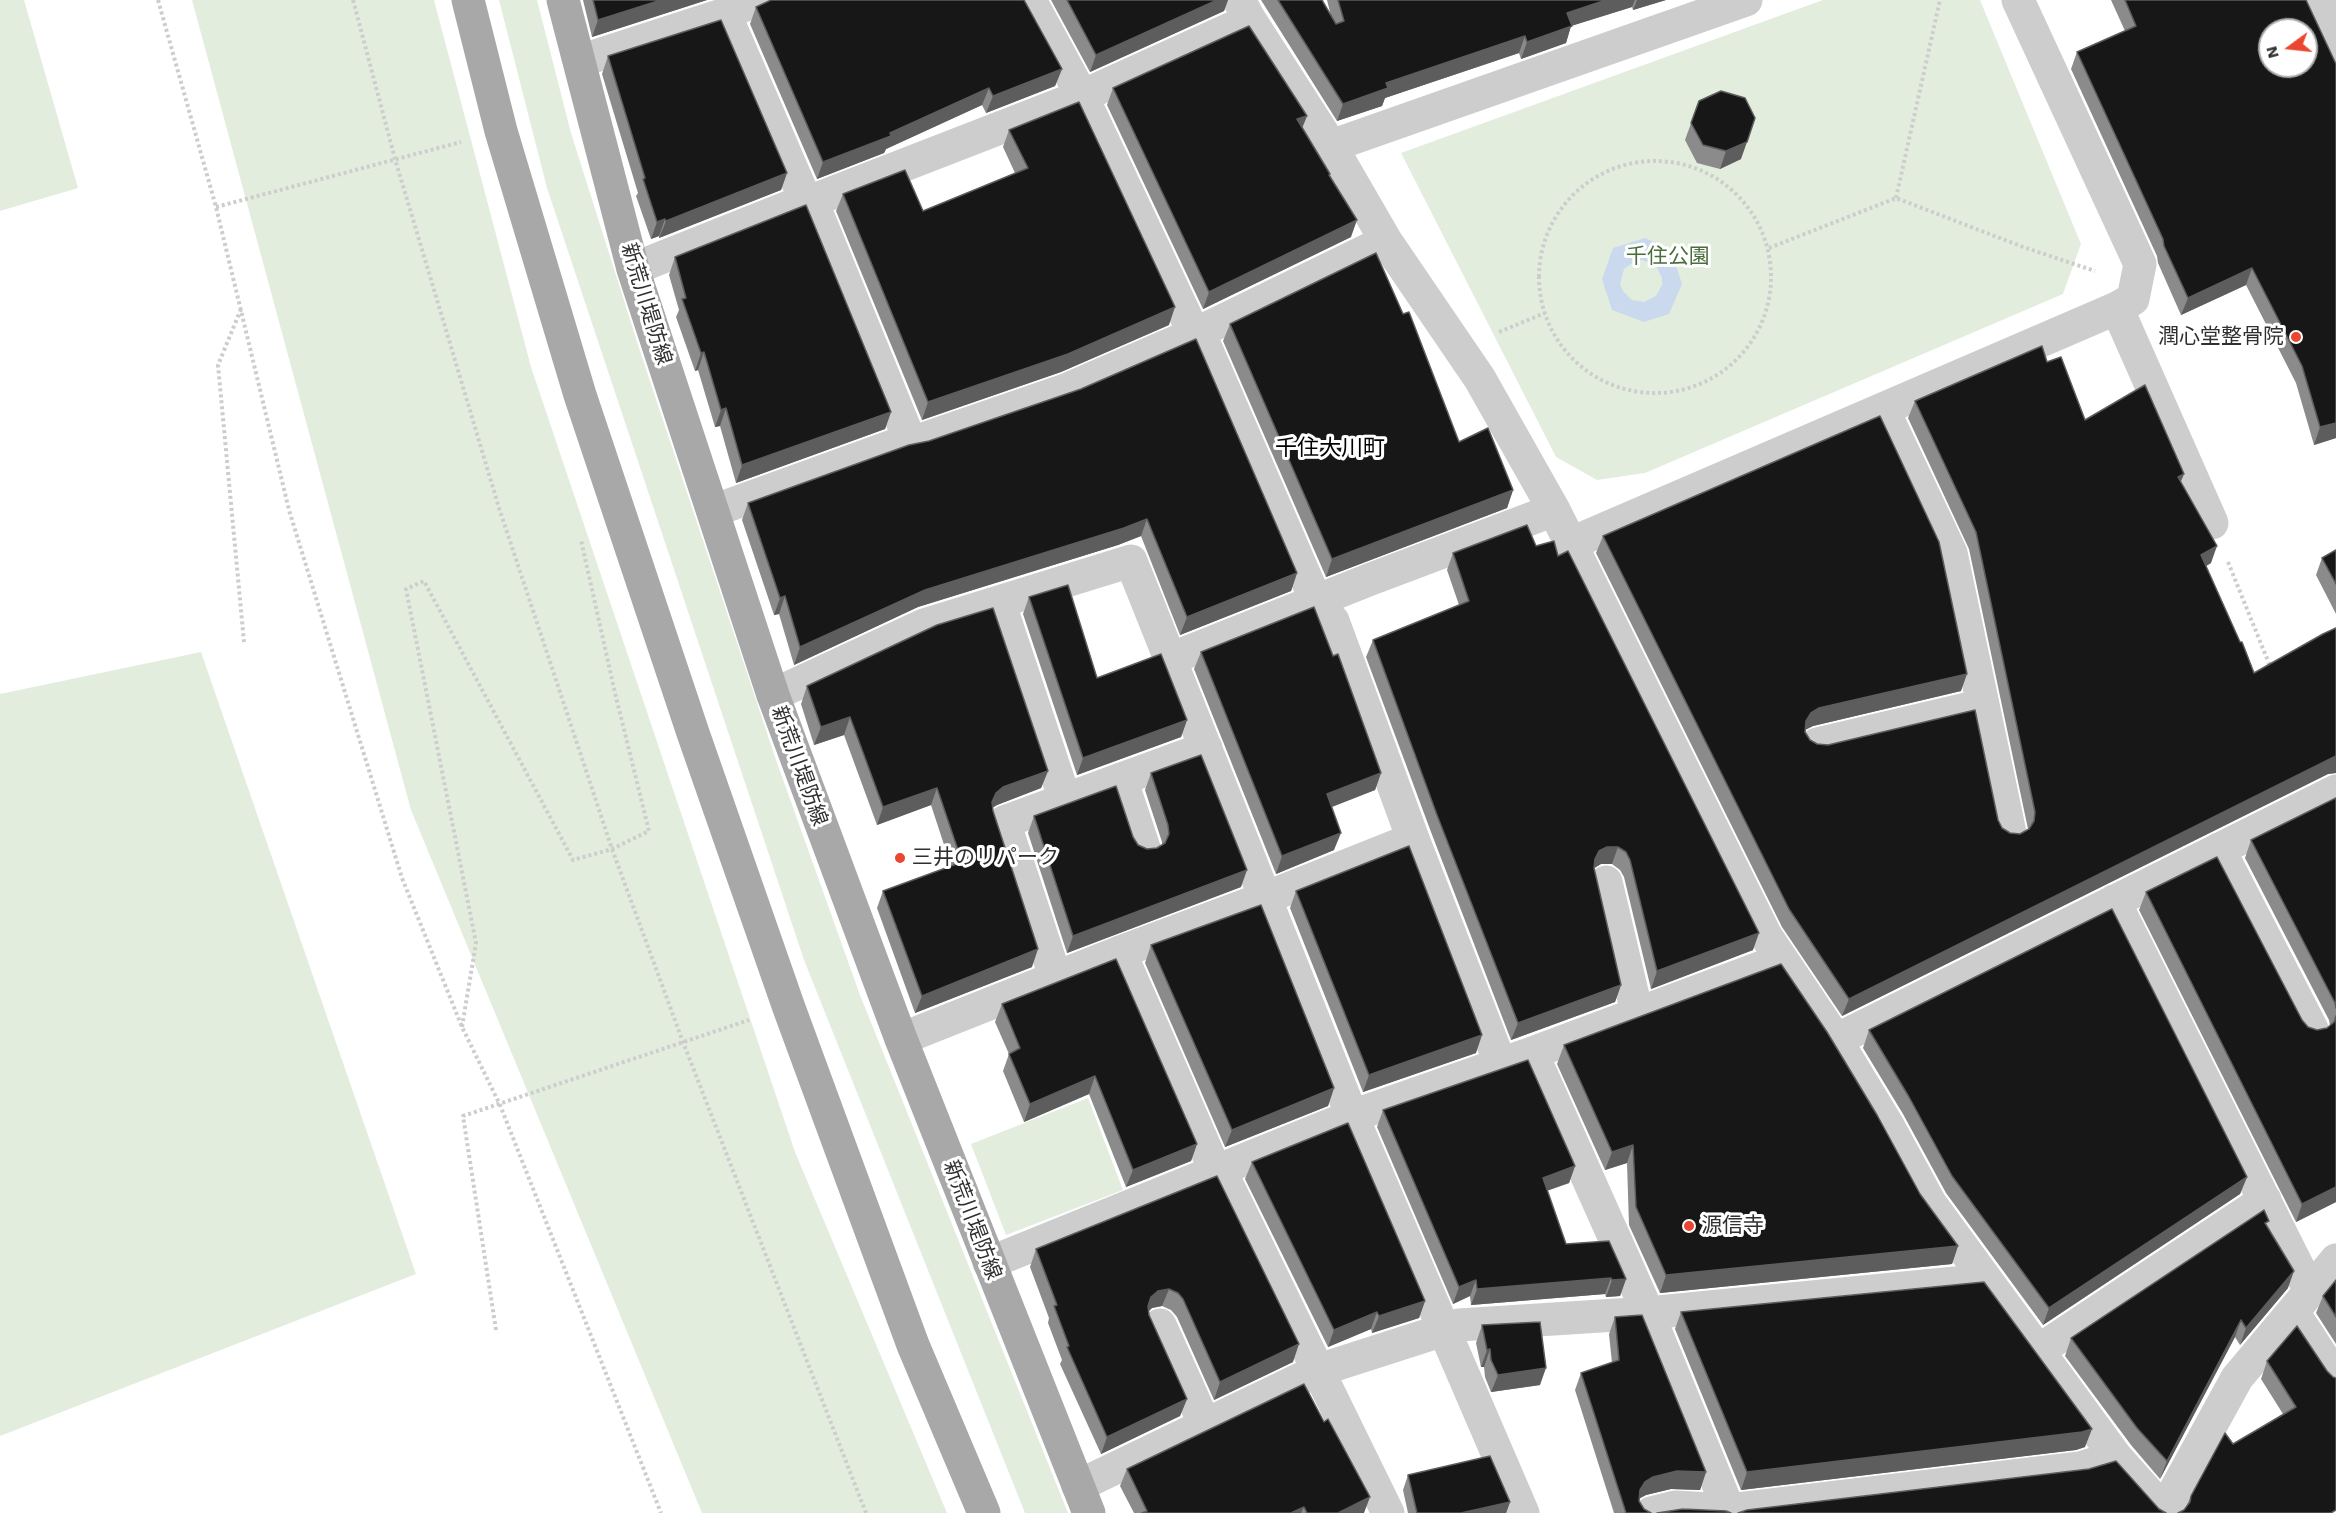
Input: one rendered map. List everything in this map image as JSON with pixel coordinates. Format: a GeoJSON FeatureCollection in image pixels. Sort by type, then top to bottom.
{"type":"FeatureCollection","features":[{"type":"Feature","properties":{"kind":"main road"},"geometry":{"type":"LineString","coordinates":[[468,0],[501,131],[580,394],[697,744],[789,1008],[904,1322],[984,1513]]}},
{"type":"Feature","properties":{"kind":"main road","name":"新荒川堤防線"},"geometry":{"type":"LineString","coordinates":[[563,0],[633,268],[773,695],[901,1039],[1083,1500]]}},
{"type":"Feature","properties":{"kind":"street"},"geometry":{"type":"LineString","coordinates":[[580,61],[725,14],[757,0]]}},
{"type":"Feature","properties":{"kind":"street"},"geometry":{"type":"LineString","coordinates":[[1030,0],[1082,96],[1189,323],[1199,332],[1316,601],[1334,621],[1413,839],[1500,1063]]}},
{"type":"Feature","properties":{"kind":"street"},"geometry":{"type":"LineString","coordinates":[[1331,146],[1746,0]]}},
{"type":"Feature","properties":{"kind":"street"},"geometry":{"type":"LineString","coordinates":[[1572,543],[1883,409],[2126,296],[2140,264],[2018,0]]}},
{"type":"Feature","properties":{"kind":"street"},"geometry":{"type":"LineString","coordinates":[[2320,0],[2336,45]]}},
{"type":"Feature","properties":{"kind":"street"},"geometry":{"type":"LineString","coordinates":[[633,268],[1082,96],[1244,10],[1331,146],[1386,241],[1480,379],[1554,510],[1766,936],[1836,1040],[1887,1124],[1930,1203],[2116,1457],[2165,1512],[2237,1377],[2336,1260]]}},
{"type":"Feature","properties":{"kind":"street"},"geometry":{"type":"LineString","coordinates":[[725,14],[801,190],[818,216],[910,441]]}},
{"type":"Feature","properties":{"kind":"street"},"geometry":{"type":"LineString","coordinates":[[713,511],[910,441],[917,441],[1068,389],[1199,332],[1386,241]]}},
{"type":"Feature","properties":{"kind":"street"},"geometry":{"type":"LineString","coordinates":[[2126,296],[2212,523]]}},
{"type":"Feature","properties":{"kind":"street"},"geometry":{"type":"LineString","coordinates":[[1883,409],[1950,553],[2010,833]]}},
{"type":"Feature","properties":{"kind":"street"},"geometry":{"type":"LineString","coordinates":[[1170,659],[1554,510]]}},
{"type":"Feature","properties":{"kind":"street"},"geometry":{"type":"LineString","coordinates":[[773,695],[924,625],[1131,561],[1352,1116],[1524,1513]]}},
{"type":"Feature","properties":{"kind":"street"},"geometry":{"type":"LineString","coordinates":[[999,602],[1065,800]]}},
{"type":"Feature","properties":{"kind":"street"},"geometry":{"type":"LineString","coordinates":[[1816,744],[1983,705]]}},
{"type":"Feature","properties":{"kind":"street"},"geometry":{"type":"LineString","coordinates":[[1056,979],[1004,822],[1206,748]]}},
{"type":"Feature","properties":{"kind":"street"},"geometry":{"type":"LineString","coordinates":[[1121,779],[1144,848]]}},
{"type":"Feature","properties":{"kind":"street"},"geometry":{"type":"LineString","coordinates":[[1836,1040],[2336,791]]}},
{"type":"Feature","properties":{"kind":"street"},"geometry":{"type":"LineString","coordinates":[[901,1039],[1413,839]]}},
{"type":"Feature","properties":{"kind":"street"},"geometry":{"type":"LineString","coordinates":[[2219,849],[2312,1029]]}},
{"type":"Feature","properties":{"kind":"street"},"geometry":{"type":"LineString","coordinates":[[1606,882],[1637,1013]]}},
{"type":"Feature","properties":{"kind":"street"},"geometry":{"type":"LineString","coordinates":[[2114,901],[2265,1200],[2301,1301],[2336,1378]]}},
{"type":"Feature","properties":{"kind":"street"},"geometry":{"type":"LineString","coordinates":[[1120,952],[1211,1161],[1220,1170],[1388,1513]]}},
{"type":"Feature","properties":{"kind":"street"},"geometry":{"type":"LineString","coordinates":[[989,1263],[1352,1116],[1532,1053],[1781,960]]}},
{"type":"Feature","properties":{"kind":"street"},"geometry":{"type":"LineString","coordinates":[[1532,1053],[1648,1313],[1730,1511]]}},
{"type":"Feature","properties":{"kind":"street"},"geometry":{"type":"LineString","coordinates":[[2038,1351],[2265,1200]]}},
{"type":"Feature","properties":{"kind":"street"},"geometry":{"type":"LineString","coordinates":[[1083,1500],[1204,1425],[1318,1370],[1459,1325],[1648,1313],[1986,1280]]}},
{"type":"Feature","properties":{"kind":"street"},"geometry":{"type":"LineString","coordinates":[[1160,1325],[1204,1425]]}},
{"type":"Feature","properties":{"kind":"street"},"geometry":{"type":"LineString","coordinates":[[1652,1513],[1675,1508],[1730,1511],[2080,1468],[2116,1457]]}},
{"type":"Feature","properties":{"kind":"path"},"geometry":{"type":"LineString","coordinates":[[158,0],[216,207],[289,510],[399,867],[462,1027],[500,1105],[661,1513]]}},
{"type":"Feature","properties":{"kind":"path"},"geometry":{"type":"LineString","coordinates":[[353,0],[395,159],[499,508],[612,849],[683,1042],[866,1513]]}},
{"type":"Feature","properties":{"kind":"path"},"geometry":{"type":"LineString","coordinates":[[1896,198],[1940,0]]}},
{"type":"Feature","properties":{"kind":"path"},"geometry":{"type":"LineString","coordinates":[[216,207],[395,159]]}},
{"type":"Feature","properties":{"kind":"path"},"geometry":{"type":"LineString","coordinates":[[1670,160],[1709,172],[1734,190],[1753,214],[1759,223],[1768,248],[1772,289],[1755,339],[1729,369],[1680,393],[1627,392],[1583,370],[1556,340],[1539,297],[1540,255],[1565,201],[1583,184],[1619,165],[1670,160]]}},
{"type":"Feature","properties":{"kind":"path"},"geometry":{"type":"LineString","coordinates":[[1768,248],[1896,198],[2023,247],[2126,296]]}},
{"type":"Feature","properties":{"kind":"path"},"geometry":{"type":"LineString","coordinates":[[241,308],[218,365],[244,642]]}},
{"type":"Feature","properties":{"kind":"path"},"geometry":{"type":"LineString","coordinates":[[2212,523],[2274,676]]}},
{"type":"Feature","properties":{"kind":"path"},"geometry":{"type":"LineString","coordinates":[[462,1027],[476,943],[406,589],[424,580],[573,860],[612,849],[649,831],[579,532]]}},
{"type":"Feature","properties":{"kind":"path"},"geometry":{"type":"LineString","coordinates":[[496,1330],[463,1116],[683,1042]]}},
{"type":"Feature","properties":{"kind":"green space"},"geometry":{"type":"Polygon","coordinates":[[[0,0],[24,0],[78,188],[0,211],[0,0]]]}},
{"type":"Feature","properties":{"kind":"green space"},"geometry":{"type":"Polygon","coordinates":[[[192,0],[434,0],[531,367],[795,1152],[947,1513],[702,1513],[411,810],[192,0]]]}},
{"type":"Feature","properties":{"kind":"green space"},"geometry":{"type":"Polygon","coordinates":[[[499,0],[537,0],[571,133],[640,351],[775,757],[860,995],[1068,1513],[1025,1513],[804,960],[547,188],[499,0]]]}},
{"type":"Feature","properties":{"kind":"green space","name":"千住公園"},"geometry":{"type":"Polygon","coordinates":[[[1823,0],[1980,0],[2081,244],[2063,294],[1645,473],[1597,480],[1556,457],[1401,153],[1823,0]]]}},
{"type":"Feature","properties":{"kind":"green space"},"geometry":{"type":"Polygon","coordinates":[[[201,652],[416,1274],[0,1436],[0,694],[201,652]]]}},
{"type":"Feature","properties":{"kind":"green space"},"geometry":{"type":"Polygon","coordinates":[[[1088,1098],[1123,1190],[1006,1235],[971,1144],[1088,1098]]]}},
{"type":"Feature","properties":{"kind":"water"},"geometry":{"type":"Polygon","coordinates":[[[1645,238],[1671,250],[1682,284],[1669,314],[1644,322],[1612,310],[1602,279],[1613,248],[1645,238]],[[1642,260],[1635,261],[1624,269],[1620,284],[1632,300],[1644,302],[1656,296],[1662,285],[1662,278],[1656,266],[1642,260]]]}},
{"type":"Feature","properties":{"kind":"building"},"geometry":{"type":"Polygon","coordinates":[[[593,0],[661,0],[598,20],[593,0]]]}},
{"type":"Feature","properties":{"kind":"building"},"geometry":{"type":"Polygon","coordinates":[[[771,0],[1024,0],[1062,69],[993,96],[989,88],[890,133],[891,136],[823,162],[756,7],[771,0]]]}},
{"type":"Feature","properties":{"kind":"building"},"geometry":{"type":"Polygon","coordinates":[[[1067,0],[1217,0],[1096,55],[1067,0]]]}},
{"type":"Feature","properties":{"kind":"building"},"geometry":{"type":"Polygon","coordinates":[[[1278,0],[1322,0],[1336,24],[1344,21],[1338,0],[1606,0],[1567,13],[1572,26],[1527,42],[1525,36],[1386,83],[1388,88],[1343,104],[1278,0]]]}},
{"type":"Feature","properties":{"kind":"building"},"geometry":{"type":"Polygon","coordinates":[[[2125,0],[2306,0],[2314,18],[2258,18],[2258,78],[2318,78],[2318,26],[2336,64],[2336,423],[2320,427],[2302,366],[2252,268],[2188,298],[2077,52],[2136,26],[2125,0]]]}},
{"type":"Feature","properties":{"kind":"building"},"geometry":{"type":"Polygon","coordinates":[[[721,20],[787,173],[666,221],[665,219],[657,222],[608,56],[721,20]]]}},
{"type":"Feature","properties":{"kind":"building"},"geometry":{"type":"Polygon","coordinates":[[[1249,26],[1307,116],[1297,119],[1357,220],[1209,292],[1113,88],[1249,26]]]}},
{"type":"Feature","properties":{"kind":"building"},"geometry":{"type":"Polygon","coordinates":[[[1721,91],[1745,98],[1755,118],[1747,142],[1726,151],[1703,145],[1691,123],[1699,101],[1721,91]]]}},
{"type":"Feature","properties":{"kind":"building"},"geometry":{"type":"Polygon","coordinates":[[[1079,102],[1175,307],[1068,354],[928,402],[843,194],[905,170],[923,211],[1028,168],[1009,130],[1079,102]]]}},
{"type":"Feature","properties":{"kind":"building"},"geometry":{"type":"Polygon","coordinates":[[[806,205],[891,412],[742,465],[726,408],[721,410],[704,352],[701,353],[682,299],[686,298],[675,257],[806,205]]]}},
{"type":"Feature","properties":{"kind":"building"},"geometry":{"type":"Polygon","coordinates":[[[1376,253],[1403,314],[1409,312],[1459,442],[1488,428],[1513,490],[1332,559],[1230,324],[1376,253]]]}},
{"type":"Feature","properties":{"kind":"building"},"geometry":{"type":"Polygon","coordinates":[[[1196,339],[1297,573],[1187,617],[1147,519],[925,590],[800,647],[785,596],[780,598],[748,503],[909,445],[929,441],[1081,389],[1196,339]]]}},
{"type":"Feature","properties":{"kind":"building"},"geometry":{"type":"Polygon","coordinates":[[[2042,346],[2047,362],[2061,357],[2085,420],[2145,385],[2184,474],[2178,477],[2217,546],[2201,555],[2254,673],[2336,628],[2336,756],[1849,999],[1789,909],[1603,536],[1880,416],[1939,542],[1967,674],[1819,708],[1811,713],[1806,721],[1805,732],[1810,740],[1817,744],[1828,745],[1975,710],[1998,820],[2002,828],[2010,833],[2020,834],[2029,829],[2034,821],[2035,812],[1976,532],[1915,401],[2042,346]]]}},
{"type":"Feature","properties":{"kind":"building"},"geometry":{"type":"Polygon","coordinates":[[[1527,525],[1536,546],[1554,541],[1558,556],[1568,551],[1759,933],[1657,971],[1630,860],[1626,852],[1618,847],[1607,847],[1599,851],[1594,868],[1621,985],[1518,1023],[1437,815],[1373,640],[1469,601],[1453,553],[1527,525]]]}},
{"type":"Feature","properties":{"kind":"building"},"geometry":{"type":"Polygon","coordinates":[[[2336,550],[2336,584],[2322,558],[2336,550]]]}},
{"type":"Feature","properties":{"kind":"building"},"geometry":{"type":"Polygon","coordinates":[[[1068,585],[1097,678],[1161,654],[1187,720],[1083,758],[1029,597],[1068,585]]]}},
{"type":"Feature","properties":{"kind":"building"},"geometry":{"type":"Polygon","coordinates":[[[1314,607],[1333,656],[1338,654],[1381,773],[1327,794],[1341,833],[1282,856],[1201,652],[1314,607]]]}},
{"type":"Feature","properties":{"kind":"building"},"geometry":{"type":"Polygon","coordinates":[[[993,608],[1048,771],[1003,787],[996,793],[992,802],[1038,949],[922,996],[883,891],[962,862],[937,788],[883,807],[850,717],[821,727],[807,686],[937,625],[993,608]]]}},
{"type":"Feature","properties":{"kind":"building"},"geometry":{"type":"Polygon","coordinates":[[[1201,755],[1247,870],[1073,936],[1034,816],[1116,786],[1133,837],[1138,845],[1147,849],[1157,848],[1165,843],[1169,834],[1151,773],[1201,755]]]}},
{"type":"Feature","properties":{"kind":"building"},"geometry":{"type":"Polygon","coordinates":[[[2336,798],[2336,1008],[2251,840],[2336,798]]]}},
{"type":"Feature","properties":{"kind":"building"},"geometry":{"type":"Polygon","coordinates":[[[1409,846],[1482,1035],[1369,1075],[1296,891],[1409,846]]]}},
{"type":"Feature","properties":{"kind":"building"},"geometry":{"type":"Polygon","coordinates":[[[2217,857],[2302,1020],[2308,1027],[2317,1030],[2327,1028],[2334,1022],[2336,1016],[2336,1187],[2302,1204],[2146,892],[2217,857]]]}},
{"type":"Feature","properties":{"kind":"building"},"geometry":{"type":"Polygon","coordinates":[[[1261,905],[1334,1088],[1232,1130],[1151,945],[1261,905]]]}},
{"type":"Feature","properties":{"kind":"building"},"geometry":{"type":"Polygon","coordinates":[[[2112,909],[2247,1177],[2049,1308],[1952,1176],[1869,1030],[2112,909]]]}},
{"type":"Feature","properties":{"kind":"building"},"geometry":{"type":"Polygon","coordinates":[[[1116,959],[1197,1144],[1133,1170],[1095,1076],[1030,1104],[1009,1054],[1020,1048],[1002,1004],[1116,959]]]}},
{"type":"Feature","properties":{"kind":"building"},"geometry":{"type":"Polygon","coordinates":[[[1781,964],[1827,1032],[1877,1115],[1920,1194],[1958,1246],[1666,1275],[1636,1207],[1633,1145],[1612,1152],[1564,1045],[1781,964]]]}},
{"type":"Feature","properties":{"kind":"building"},"geometry":{"type":"Polygon","coordinates":[[[1528,1060],[1575,1166],[1543,1178],[1566,1244],[1609,1241],[1626,1279],[1612,1280],[1611,1278],[1477,1289],[1476,1280],[1459,1287],[1383,1110],[1528,1060]]]}},
{"type":"Feature","properties":{"kind":"building"},"geometry":{"type":"Polygon","coordinates":[[[1348,1123],[1425,1301],[1379,1316],[1377,1312],[1334,1330],[1252,1162],[1348,1123]]]}},
{"type":"Feature","properties":{"kind":"building"},"geometry":{"type":"Polygon","coordinates":[[[1217,1176],[1299,1344],[1220,1382],[1183,1299],[1178,1293],[1169,1289],[1158,1291],[1151,1297],[1148,1306],[1149,1315],[1187,1399],[1107,1437],[1067,1347],[1069,1346],[1054,1306],[1057,1305],[1036,1249],[1217,1176]]]}},
{"type":"Feature","properties":{"kind":"building"},"geometry":{"type":"Polygon","coordinates":[[[2264,1210],[2269,1221],[2265,1223],[2294,1271],[2246,1328],[2241,1320],[2167,1461],[2137,1428],[2071,1338],[2264,1210]]]}},
{"type":"Feature","properties":{"kind":"building"},"geometry":{"type":"Polygon","coordinates":[[[2336,1280],[2336,1317],[2323,1296],[2336,1280]]]}},
{"type":"Feature","properties":{"kind":"building"},"geometry":{"type":"Polygon","coordinates":[[[1984,1282],[2092,1429],[1747,1472],[1681,1312],[1984,1282]]]}},
{"type":"Feature","properties":{"kind":"building"},"geometry":{"type":"Polygon","coordinates":[[[1642,1315],[1706,1472],[1677,1471],[1653,1477],[1645,1482],[1640,1490],[1639,1501],[1644,1509],[1651,1513],[1626,1513],[1581,1373],[1619,1360],[1615,1317],[1642,1315]]]}},
{"type":"Feature","properties":{"kind":"building"},"geometry":{"type":"Polygon","coordinates":[[[1540,1322],[1546,1368],[1498,1375],[1491,1360],[1490,1349],[1487,1350],[1482,1325],[1540,1322]]]}},
{"type":"Feature","properties":{"kind":"building"},"geometry":{"type":"Polygon","coordinates":[[[2297,1326],[2327,1371],[2336,1378],[2336,1510],[2331,1513],[2178,1513],[2184,1510],[2190,1502],[2191,1496],[2225,1433],[2233,1444],[2296,1407],[2267,1361],[2297,1326]]]}},
{"type":"Feature","properties":{"kind":"building"},"geometry":{"type":"Polygon","coordinates":[[[1304,1384],[1324,1422],[1328,1419],[1370,1497],[1338,1513],[1307,1513],[1304,1507],[1291,1513],[1142,1513],[1147,1511],[1127,1469],[1304,1384]]]}},
{"type":"Feature","properties":{"kind":"building"},"geometry":{"type":"Polygon","coordinates":[[[1490,1456],[1510,1502],[1461,1513],[1417,1513],[1408,1475],[1490,1456]]]}},
{"type":"Feature","properties":{"kind":"building"},"geometry":{"type":"Polygon","coordinates":[[[2116,1461],[2159,1509],[2166,1513],[1738,1513],[1747,1510],[2089,1469],[2116,1461]]]}},
{"type":"Feature","properties":{"kind":"building"},"geometry":{"type":"Polygon","coordinates":[[[1683,1509],[1726,1511],[1731,1513],[1657,1513],[1683,1509]]]}},
{"type":"Feature","properties":{"kind":"place","name":"潤心堂整骨院"},"geometry":{"type":"Point","coordinates":[2296,337]}},
{"type":"Feature","properties":{"kind":"place","name":"三井のリパーク"},"geometry":{"type":"Point","coordinates":[900,858]}},
{"type":"Feature","properties":{"kind":"place","name":"源信寺"},"geometry":{"type":"Point","coordinates":[1689,1226]}},
{"type":"Feature","properties":{"kind":"district","name":"千住大川町"},"geometry":{"type":"Point","coordinates":[1330,449]}}]}
